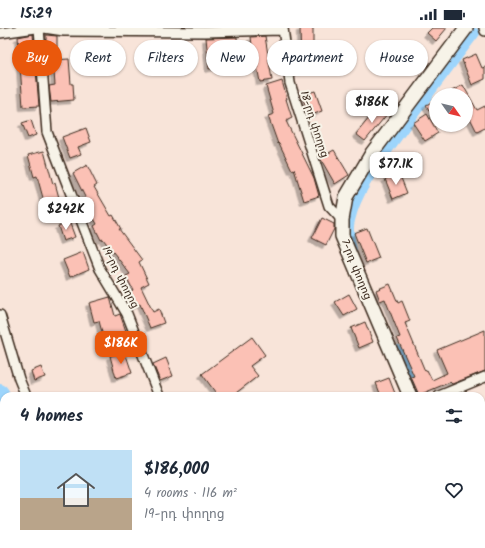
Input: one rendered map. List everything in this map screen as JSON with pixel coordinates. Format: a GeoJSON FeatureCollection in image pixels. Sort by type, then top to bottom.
{"type":"FeatureCollection","features":[{"type":"Feature","properties":{"kind":"main road","name":"7-րդ փողոց"},"geometry":{"type":"LineString","coordinates":[[408,392],[342,236],[342,220],[346,197],[372,153],[466,28]]}},
{"type":"Feature","properties":{"kind":"street"},"geometry":{"type":"LineString","coordinates":[[0,33],[36,28]]}},
{"type":"Feature","properties":{"kind":"street","name":"19-րդ փողոց"},"geometry":{"type":"LineString","coordinates":[[40,28],[47,132],[100,269],[127,314],[157,392]]}},
{"type":"Feature","properties":{"kind":"street"},"geometry":{"type":"LineString","coordinates":[[44,28],[64,30],[205,32],[283,29]]}},
{"type":"Feature","properties":{"kind":"street","name":"18-րդ փողոց"},"geometry":{"type":"LineString","coordinates":[[283,29],[290,84],[329,206],[342,220]]}},
{"type":"Feature","properties":{"kind":"street"},"geometry":{"type":"LineString","coordinates":[[0,315],[24,392]]}},
{"type":"Feature","properties":{"kind":"street"},"geometry":{"type":"LineString","coordinates":[[449,392],[485,378]]}},
{"type":"Feature","properties":{"kind":"building"},"geometry":{"type":"Polygon","coordinates":[[[300,28],[313,28],[313,40],[300,40],[300,28]]]}},
{"type":"Feature","properties":{"kind":"building"},"geometry":{"type":"Polygon","coordinates":[[[432,28],[447,28],[436,41],[427,33],[432,28]]]}},
{"type":"Feature","properties":{"kind":"building"},"geometry":{"type":"Polygon","coordinates":[[[33,34],[34,40],[18,40],[18,37],[33,34]]]}},
{"type":"Feature","properties":{"kind":"building"},"geometry":{"type":"Polygon","coordinates":[[[46,35],[57,36],[57,40],[46,40],[46,35]]]}},
{"type":"Feature","properties":{"kind":"building"},"geometry":{"type":"Polygon","coordinates":[[[265,36],[267,49],[267,76],[271,76],[272,80],[260,82],[259,40],[251,40],[251,37],[265,36]]]}},
{"type":"Feature","properties":{"kind":"building"},"geometry":{"type":"Polygon","coordinates":[[[237,37],[237,40],[206,40],[206,38],[237,37]]]}},
{"type":"Feature","properties":{"kind":"building"},"geometry":{"type":"Polygon","coordinates":[[[476,54],[482,68],[485,67],[485,79],[472,85],[462,60],[476,54]]]}},
{"type":"Feature","properties":{"kind":"building"},"geometry":{"type":"Polygon","coordinates":[[[62,59],[69,59],[74,100],[51,102],[49,86],[55,85],[54,76],[62,76],[62,59]]]}},
{"type":"Feature","properties":{"kind":"building"},"geometry":{"type":"Polygon","coordinates":[[[21,76],[36,76],[39,106],[23,107],[21,76]]]}},
{"type":"Feature","properties":{"kind":"building"},"geometry":{"type":"Polygon","coordinates":[[[282,81],[292,118],[286,121],[314,178],[319,196],[304,201],[294,169],[292,170],[279,143],[278,144],[268,116],[274,114],[266,86],[282,81]]]}},
{"type":"Feature","properties":{"kind":"building"},"geometry":{"type":"Polygon","coordinates":[[[463,85],[465,88],[457,88],[463,85]]]}},
{"type":"Feature","properties":{"kind":"building"},"geometry":{"type":"Polygon","coordinates":[[[315,91],[322,111],[309,116],[302,95],[315,91]]]}},
{"type":"Feature","properties":{"kind":"building"},"geometry":{"type":"Polygon","coordinates":[[[473,103],[477,110],[485,106],[485,128],[477,132],[473,124],[473,103]]]}},
{"type":"Feature","properties":{"kind":"building"},"geometry":{"type":"Polygon","coordinates":[[[379,106],[388,113],[365,141],[356,134],[379,106]]]}},
{"type":"Feature","properties":{"kind":"building"},"geometry":{"type":"Polygon","coordinates":[[[427,114],[429,117],[429,132],[438,133],[425,141],[413,123],[427,114]]]}},
{"type":"Feature","properties":{"kind":"building"},"geometry":{"type":"Polygon","coordinates":[[[31,120],[36,135],[28,138],[22,123],[31,120]]]}},
{"type":"Feature","properties":{"kind":"building"},"geometry":{"type":"Polygon","coordinates":[[[86,128],[91,142],[78,147],[81,154],[70,158],[62,137],[86,128]]]}},
{"type":"Feature","properties":{"kind":"building"},"geometry":{"type":"Polygon","coordinates":[[[334,150],[349,175],[335,184],[320,158],[334,150]]]}},
{"type":"Feature","properties":{"kind":"building"},"geometry":{"type":"Polygon","coordinates":[[[44,151],[53,184],[55,183],[61,205],[46,209],[37,176],[34,177],[28,155],[44,151]]]}},
{"type":"Feature","properties":{"kind":"building"},"geometry":{"type":"Polygon","coordinates":[[[87,165],[97,185],[94,187],[111,216],[113,215],[121,229],[119,229],[142,260],[139,262],[149,283],[141,287],[153,312],[159,309],[164,323],[150,328],[140,304],[132,308],[125,293],[133,290],[126,276],[130,274],[103,239],[101,240],[94,226],[97,224],[84,201],[86,199],[73,173],[87,165]]]}},
{"type":"Feature","properties":{"kind":"building"},"geometry":{"type":"Polygon","coordinates":[[[399,173],[407,193],[393,199],[385,179],[399,173]]]}},
{"type":"Feature","properties":{"kind":"building"},"geometry":{"type":"Polygon","coordinates":[[[322,218],[334,224],[334,229],[326,245],[312,238],[322,218]]]}},
{"type":"Feature","properties":{"kind":"building"},"geometry":{"type":"Polygon","coordinates":[[[69,221],[75,237],[63,241],[58,226],[69,221]]]}},
{"type":"Feature","properties":{"kind":"building"},"geometry":{"type":"Polygon","coordinates":[[[367,228],[379,258],[366,263],[354,233],[367,228]]]}},
{"type":"Feature","properties":{"kind":"building"},"geometry":{"type":"Polygon","coordinates":[[[83,252],[89,269],[70,277],[63,260],[83,252]]]}},
{"type":"Feature","properties":{"kind":"building"},"geometry":{"type":"Polygon","coordinates":[[[390,284],[398,303],[402,301],[410,321],[405,323],[425,371],[427,370],[432,380],[447,373],[437,350],[485,330],[485,371],[452,384],[450,382],[426,392],[418,392],[411,377],[414,376],[397,338],[400,337],[385,299],[380,301],[376,290],[390,284]]]}},
{"type":"Feature","properties":{"kind":"building"},"geometry":{"type":"Polygon","coordinates":[[[349,294],[357,309],[344,316],[335,302],[349,294]]]}},
{"type":"Feature","properties":{"kind":"building"},"geometry":{"type":"Polygon","coordinates":[[[110,297],[115,316],[120,314],[127,334],[104,340],[99,321],[94,322],[89,303],[110,297]]]}},
{"type":"Feature","properties":{"kind":"building"},"geometry":{"type":"Polygon","coordinates":[[[365,322],[373,342],[359,348],[351,328],[365,322]]]}},
{"type":"Feature","properties":{"kind":"building"},"geometry":{"type":"Polygon","coordinates":[[[252,337],[265,355],[250,366],[258,376],[237,392],[215,392],[202,374],[252,337]]]}},
{"type":"Feature","properties":{"kind":"building"},"geometry":{"type":"Polygon","coordinates":[[[125,352],[132,373],[116,378],[110,356],[125,352]]]}},
{"type":"Feature","properties":{"kind":"building"},"geometry":{"type":"Polygon","coordinates":[[[166,358],[173,376],[160,381],[153,364],[166,358]]]}},
{"type":"Feature","properties":{"kind":"building"},"geometry":{"type":"Polygon","coordinates":[[[41,367],[45,377],[34,381],[31,371],[41,367]]]}},
{"type":"Feature","properties":{"kind":"building"},"geometry":{"type":"Polygon","coordinates":[[[389,378],[394,392],[379,392],[376,383],[389,378]]]}},
{"type":"Feature","properties":{"kind":"waterway"},"geometry":{"type":"LineString","coordinates":[[352,250],[349,235],[349,224],[357,198],[388,149],[475,33]]}},
{"type":"Feature","properties":{"kind":"waterway"},"geometry":{"type":"LineString","coordinates":[[397,350],[415,392]]}}]}
